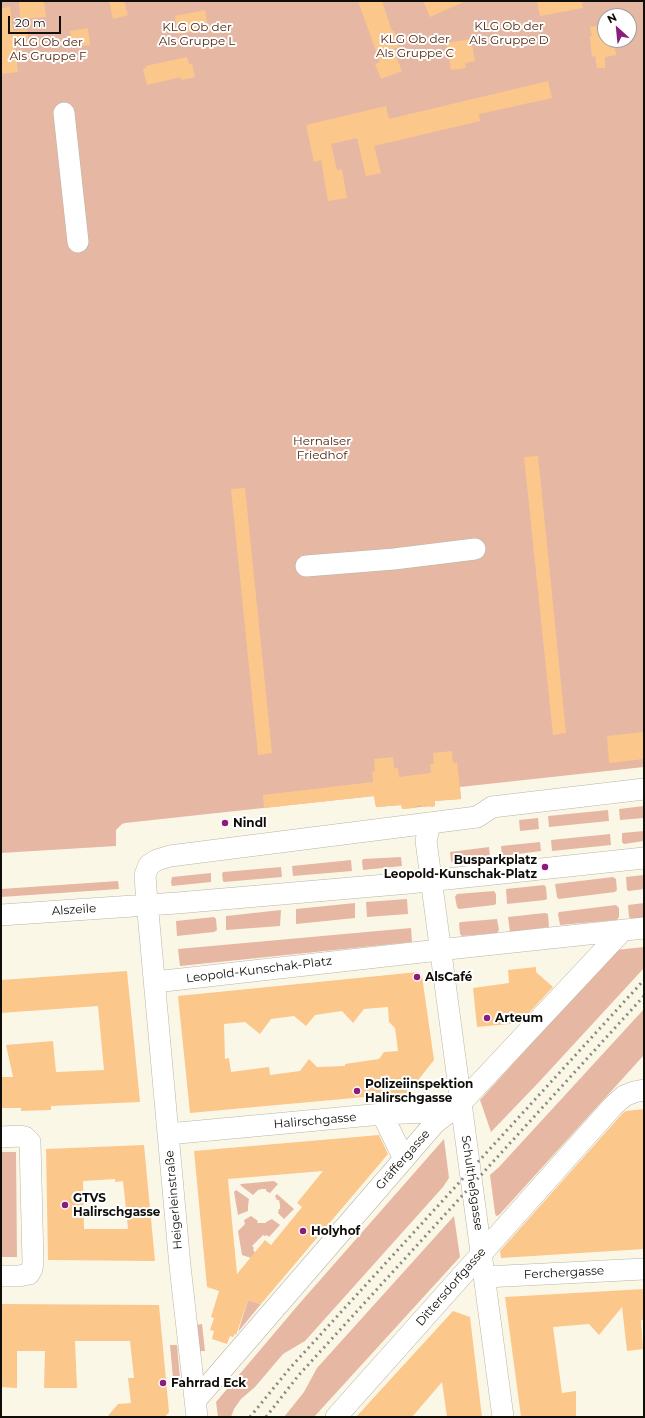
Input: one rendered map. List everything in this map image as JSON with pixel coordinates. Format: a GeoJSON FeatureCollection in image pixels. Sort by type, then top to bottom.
{"type":"FeatureCollection","features":[{"type":"Feature","properties":{"kind":"street"},"geometry":{"type":"LineString","coordinates":[[64,113],[78,242]]}},
{"type":"Feature","properties":{"kind":"street"},"geometry":{"type":"LineString","coordinates":[[306,566],[394,559],[475,549]]}},
{"type":"Feature","properties":{"kind":"street"},"geometry":{"type":"LineString","coordinates":[[155,982],[145,875],[149,865],[157,860],[170,856],[430,824],[477,817],[492,808],[644,789]]}},
{"type":"Feature","properties":{"kind":"street"},"geometry":{"type":"LineString","coordinates":[[430,824],[426,841],[440,950]]}},
{"type":"Feature","properties":{"kind":"street"},"geometry":{"type":"LineString","coordinates":[[147,905],[432,881],[644,858]]}},
{"type":"Feature","properties":{"kind":"street","name":"Alszeile"},"geometry":{"type":"LineString","coordinates":[[1,915],[147,905]]}},
{"type":"Feature","properties":{"kind":"street","name":"Leopold-Kunschak-Platz"},"geometry":{"type":"LineString","coordinates":[[155,982],[644,928]]}},
{"type":"Feature","properties":{"kind":"street","name":"Gräffergasse"},"geometry":{"type":"LineString","coordinates":[[196,1409],[435,1123],[461,1103],[622,931]]}},
{"type":"Feature","properties":{"kind":"street","name":"Schultheßgasse"},"geometry":{"type":"LineString","coordinates":[[440,950],[482,1252],[503,1417]]}},
{"type":"Feature","properties":{"kind":"street","name":"Heigerleinstraße"},"geometry":{"type":"LineString","coordinates":[[155,982],[180,1266],[196,1409]]}},
{"type":"Feature","properties":{"kind":"street","name":"Dittersdorfgasse"},"geometry":{"type":"LineString","coordinates":[[336,1417],[613,1106],[624,1096],[639,1091]]}},
{"type":"Feature","properties":{"kind":"street","name":"Halirschgasse"},"geometry":{"type":"LineString","coordinates":[[168,1134],[382,1114],[427,1112],[461,1103]]}},
{"type":"Feature","properties":{"kind":"street"},"geometry":{"type":"LineString","coordinates":[[382,1114],[404,1159]]}},
{"type":"Feature","properties":{"kind":"street"},"geometry":{"type":"LineString","coordinates":[[1,1136],[25,1137],[30,1142],[33,1262],[32,1269],[28,1274],[1,1276]]}},
{"type":"Feature","properties":{"kind":"street","name":"Ferchergasse"},"geometry":{"type":"LineString","coordinates":[[485,1277],[644,1269]]}},
{"type":"Feature","properties":{"kind":"green space","name":"Hernalser Friedhof"},"geometry":{"type":"Polygon","coordinates":[[[1,1],[644,1],[644,767],[460,787],[461,799],[434,801],[435,806],[432,807],[402,809],[402,805],[376,807],[374,796],[125,823],[116,830],[116,846],[1,853],[1,1]]]}},
{"type":"Feature","properties":{"kind":"green space"},"geometry":{"type":"Polygon","coordinates":[[[644,806],[644,818],[620,820],[619,809],[644,806]]]}},
{"type":"Feature","properties":{"kind":"green space"},"geometry":{"type":"Polygon","coordinates":[[[608,810],[609,821],[549,827],[548,816],[608,810]]]}},
{"type":"Feature","properties":{"kind":"green space"},"geometry":{"type":"Polygon","coordinates":[[[538,818],[539,829],[520,831],[519,820],[538,818]]]}},
{"type":"Feature","properties":{"kind":"green space"},"geometry":{"type":"Polygon","coordinates":[[[644,831],[644,841],[624,844],[622,842],[622,833],[644,831]]]}},
{"type":"Feature","properties":{"kind":"green space"},"geometry":{"type":"Polygon","coordinates":[[[610,834],[611,845],[552,851],[551,840],[610,834]]]}},
{"type":"Feature","properties":{"kind":"green space"},"geometry":{"type":"Polygon","coordinates":[[[540,842],[541,851],[502,856],[501,846],[540,842]]]}},
{"type":"Feature","properties":{"kind":"green space"},"geometry":{"type":"Polygon","coordinates":[[[489,847],[490,857],[451,862],[450,852],[489,847]]]}},
{"type":"Feature","properties":{"kind":"green space"},"geometry":{"type":"Polygon","coordinates":[[[401,857],[402,866],[363,870],[363,859],[401,857]]]}},
{"type":"Feature","properties":{"kind":"green space"},"geometry":{"type":"Polygon","coordinates":[[[351,860],[352,871],[293,876],[292,866],[351,860]]]}},
{"type":"Feature","properties":{"kind":"green space"},"geometry":{"type":"Polygon","coordinates":[[[281,867],[282,877],[223,881],[223,872],[281,867]]]}},
{"type":"Feature","properties":{"kind":"green space"},"geometry":{"type":"Polygon","coordinates":[[[211,873],[211,882],[172,886],[172,877],[211,873]]]}},
{"type":"Feature","properties":{"kind":"green space"},"geometry":{"type":"Polygon","coordinates":[[[644,875],[644,889],[627,890],[626,877],[644,875]]]}},
{"type":"Feature","properties":{"kind":"green space"},"geometry":{"type":"Polygon","coordinates":[[[613,877],[616,879],[617,890],[615,892],[559,899],[557,897],[555,884],[613,877]]]}},
{"type":"Feature","properties":{"kind":"green space"},"geometry":{"type":"Polygon","coordinates":[[[118,881],[119,889],[1,897],[1,889],[118,881]]]}},
{"type":"Feature","properties":{"kind":"green space"},"geometry":{"type":"Polygon","coordinates":[[[544,885],[546,887],[547,899],[507,904],[506,889],[544,885]]]}},
{"type":"Feature","properties":{"kind":"green space"},"geometry":{"type":"Polygon","coordinates":[[[494,891],[496,894],[496,904],[494,905],[459,909],[457,907],[455,897],[457,894],[494,891]]]}},
{"type":"Feature","properties":{"kind":"green space"},"geometry":{"type":"Polygon","coordinates":[[[407,899],[408,914],[367,917],[366,902],[407,899]]]}},
{"type":"Feature","properties":{"kind":"green space"},"geometry":{"type":"Polygon","coordinates":[[[355,903],[355,918],[296,924],[296,909],[355,903]]]}},
{"type":"Feature","properties":{"kind":"green space"},"geometry":{"type":"Polygon","coordinates":[[[644,903],[644,917],[632,919],[629,917],[628,905],[644,903]]]}},
{"type":"Feature","properties":{"kind":"green space"},"geometry":{"type":"Polygon","coordinates":[[[616,905],[619,908],[619,917],[617,920],[560,925],[559,912],[616,905]]]}},
{"type":"Feature","properties":{"kind":"green space"},"geometry":{"type":"Polygon","coordinates":[[[281,910],[280,926],[226,930],[226,916],[281,910]]]}},
{"type":"Feature","properties":{"kind":"green space"},"geometry":{"type":"Polygon","coordinates":[[[545,913],[548,914],[549,927],[510,932],[508,917],[545,913]]]}},
{"type":"Feature","properties":{"kind":"green space"},"geometry":{"type":"Polygon","coordinates":[[[214,917],[216,919],[217,930],[214,932],[177,936],[176,921],[214,917]]]}},
{"type":"Feature","properties":{"kind":"green space"},"geometry":{"type":"Polygon","coordinates":[[[497,919],[499,930],[497,933],[462,936],[460,934],[459,923],[461,922],[497,919]]]}},
{"type":"Feature","properties":{"kind":"green space"},"geometry":{"type":"Polygon","coordinates":[[[411,928],[412,942],[180,966],[178,949],[411,928]]]}},
{"type":"Feature","properties":{"kind":"green space"},"geometry":{"type":"Polygon","coordinates":[[[644,947],[644,968],[491,1132],[480,1100],[616,950],[644,947]]]}},
{"type":"Feature","properties":{"kind":"green space"},"geometry":{"type":"Polygon","coordinates":[[[644,1009],[644,1055],[499,1215],[496,1216],[490,1175],[644,1009]]]}},
{"type":"Feature","properties":{"kind":"green space"},"geometry":{"type":"Polygon","coordinates":[[[444,1139],[449,1178],[443,1187],[305,1341],[283,1354],[255,1387],[241,1399],[234,1409],[231,1417],[218,1417],[216,1402],[299,1304],[444,1139]]]}},
{"type":"Feature","properties":{"kind":"green space"},"geometry":{"type":"Polygon","coordinates":[[[1,1152],[16,1152],[17,1257],[1,1257],[1,1152]]]}},
{"type":"Feature","properties":{"kind":"green space"},"geometry":{"type":"Polygon","coordinates":[[[274,1181],[278,1184],[270,1193],[266,1191],[266,1189],[262,1189],[258,1190],[253,1195],[240,1185],[241,1184],[274,1181]]]}},
{"type":"Feature","properties":{"kind":"green space"},"geometry":{"type":"Polygon","coordinates":[[[236,1190],[249,1199],[248,1211],[238,1215],[234,1192],[236,1190]]]}},
{"type":"Feature","properties":{"kind":"green space"},"geometry":{"type":"Polygon","coordinates":[[[277,1194],[294,1209],[284,1219],[278,1213],[280,1205],[279,1200],[277,1200],[275,1196],[277,1194]]]}},
{"type":"Feature","properties":{"kind":"green space"},"geometry":{"type":"Polygon","coordinates":[[[251,1216],[258,1221],[258,1223],[266,1223],[272,1219],[280,1225],[269,1237],[267,1235],[263,1235],[252,1246],[256,1253],[251,1258],[242,1255],[238,1231],[245,1224],[244,1220],[251,1216]]]}},
{"type":"Feature","properties":{"kind":"green space"},"geometry":{"type":"Polygon","coordinates":[[[454,1216],[460,1257],[314,1417],[284,1417],[304,1392],[317,1368],[454,1216]]]}},
{"type":"Feature","properties":{"kind":"green space"},"geometry":{"type":"Polygon","coordinates":[[[248,1300],[261,1304],[238,1332],[248,1300]]]}},
{"type":"Feature","properties":{"kind":"green space"},"geometry":{"type":"Polygon","coordinates":[[[202,1324],[205,1351],[199,1351],[196,1325],[202,1324]]]}},
{"type":"Feature","properties":{"kind":"green space"},"geometry":{"type":"Polygon","coordinates":[[[170,1345],[177,1345],[180,1378],[173,1379],[170,1345]]]}},
{"type":"Feature","properties":{"kind":"building"},"geometry":{"type":"Polygon","coordinates":[[[19,1],[44,1],[46,17],[20,19],[19,1]]]}},
{"type":"Feature","properties":{"kind":"building"},"geometry":{"type":"Polygon","coordinates":[[[109,1],[124,1],[128,15],[113,19],[109,1]]]}},
{"type":"Feature","properties":{"kind":"building"},"geometry":{"type":"Polygon","coordinates":[[[358,1],[382,1],[399,47],[393,49],[402,71],[381,79],[375,64],[380,62],[358,1]]]}},
{"type":"Feature","properties":{"kind":"building"},"geometry":{"type":"Polygon","coordinates":[[[423,1],[466,1],[430,17],[423,1]]]}},
{"type":"Feature","properties":{"kind":"building"},"geometry":{"type":"Polygon","coordinates":[[[537,1],[582,1],[583,8],[540,16],[537,1]]]}},
{"type":"Feature","properties":{"kind":"building"},"geometry":{"type":"Polygon","coordinates":[[[10,7],[13,31],[27,29],[29,44],[15,45],[18,72],[1,74],[1,8],[10,7]]]}},
{"type":"Feature","properties":{"kind":"building"},"geometry":{"type":"Polygon","coordinates":[[[205,10],[208,29],[178,34],[175,16],[205,10]]]}},
{"type":"Feature","properties":{"kind":"building"},"geometry":{"type":"Polygon","coordinates":[[[597,26],[597,48],[615,48],[616,55],[605,57],[605,68],[597,68],[595,56],[592,57],[590,37],[592,36],[590,27],[597,26]]]}},
{"type":"Feature","properties":{"kind":"building"},"geometry":{"type":"Polygon","coordinates":[[[88,28],[90,45],[72,47],[70,31],[88,28]]]}},
{"type":"Feature","properties":{"kind":"building"},"geometry":{"type":"Polygon","coordinates":[[[471,39],[475,61],[465,63],[466,68],[451,70],[446,43],[471,39]]]}},
{"type":"Feature","properties":{"kind":"building"},"geometry":{"type":"Polygon","coordinates":[[[187,57],[189,64],[192,64],[195,77],[181,80],[181,77],[147,85],[143,69],[146,68],[146,66],[187,57]]]}},
{"type":"Feature","properties":{"kind":"building"},"geometry":{"type":"Polygon","coordinates":[[[548,81],[552,98],[479,114],[480,121],[374,146],[381,173],[366,176],[357,138],[331,144],[337,170],[342,169],[347,198],[328,201],[321,160],[314,162],[306,125],[386,106],[389,119],[548,81]]]}},
{"type":"Feature","properties":{"kind":"building"},"geometry":{"type":"Polygon","coordinates":[[[538,456],[566,733],[553,735],[524,457],[538,456]]]}},
{"type":"Feature","properties":{"kind":"building"},"geometry":{"type":"Polygon","coordinates":[[[245,488],[272,753],[258,755],[231,489],[245,488]]]}},
{"type":"Feature","properties":{"kind":"building"},"geometry":{"type":"Polygon","coordinates":[[[644,732],[644,759],[609,763],[607,736],[644,732]]]}},
{"type":"Feature","properties":{"kind":"building"},"geometry":{"type":"Polygon","coordinates":[[[452,751],[453,763],[457,762],[461,799],[435,801],[435,806],[423,807],[419,805],[414,808],[402,809],[401,805],[376,807],[374,796],[264,808],[263,795],[373,782],[372,772],[375,771],[374,759],[393,757],[394,768],[398,768],[399,777],[431,773],[430,764],[434,764],[433,753],[452,751]]]}},
{"type":"Feature","properties":{"kind":"building"},"geometry":{"type":"Polygon","coordinates":[[[536,967],[536,972],[553,987],[528,1014],[526,1014],[520,1023],[477,1027],[473,988],[509,983],[508,970],[536,967]]]}},
{"type":"Feature","properties":{"kind":"building"},"geometry":{"type":"Polygon","coordinates":[[[127,971],[140,1102],[51,1106],[51,1110],[21,1111],[21,1108],[1,1108],[1,1077],[13,1077],[6,1045],[53,1041],[56,1072],[104,1070],[98,1006],[1,1013],[1,980],[127,971]]]}},
{"type":"Feature","properties":{"kind":"building"},"geometry":{"type":"Polygon","coordinates":[[[418,972],[422,976],[434,1060],[408,1093],[190,1113],[178,996],[418,972]],[[388,1007],[364,1009],[353,1023],[342,1011],[315,1015],[306,1026],[294,1016],[271,1019],[260,1034],[245,1022],[224,1024],[225,1059],[229,1058],[231,1072],[269,1067],[270,1075],[300,1071],[309,1059],[317,1067],[345,1066],[345,1064],[379,1059],[384,1052],[398,1051],[395,1028],[389,1022],[388,1007]]]}},
{"type":"Feature","properties":{"kind":"building"},"geometry":{"type":"Polygon","coordinates":[[[644,1109],[644,1249],[501,1258],[500,1251],[622,1114],[626,1111],[644,1109]]]}},
{"type":"Feature","properties":{"kind":"building","name":"Holyhof"},"geometry":{"type":"Polygon","coordinates":[[[379,1135],[388,1154],[261,1304],[248,1300],[236,1335],[234,1334],[234,1337],[230,1336],[227,1344],[212,1339],[214,1331],[210,1330],[214,1318],[211,1317],[219,1291],[207,1287],[194,1151],[379,1135]],[[323,1171],[228,1179],[237,1274],[265,1240],[271,1245],[302,1207],[297,1203],[323,1171]]]}},
{"type":"Feature","properties":{"kind":"building","name":"GTVS Halirschgasse"},"geometry":{"type":"Polygon","coordinates":[[[144,1145],[155,1261],[48,1260],[46,1149],[144,1145]],[[115,1179],[83,1181],[84,1229],[128,1229],[123,1181],[115,1182],[115,1179]]]}},
{"type":"Feature","properties":{"kind":"building"},"geometry":{"type":"Polygon","coordinates":[[[644,1289],[644,1320],[641,1320],[643,1349],[627,1351],[622,1307],[599,1335],[589,1324],[553,1327],[562,1393],[576,1391],[576,1417],[521,1417],[505,1297],[644,1289]]]}},
{"type":"Feature","properties":{"kind":"building"},"geometry":{"type":"Polygon","coordinates":[[[1,1304],[159,1305],[169,1412],[165,1417],[107,1417],[118,1404],[131,1403],[128,1378],[134,1378],[130,1341],[75,1341],[77,1388],[44,1388],[45,1351],[17,1351],[17,1388],[1,1387],[1,1304]]]}},
{"type":"Feature","properties":{"kind":"building"},"geometry":{"type":"Polygon","coordinates":[[[453,1311],[470,1317],[482,1417],[447,1417],[442,1382],[412,1417],[356,1417],[453,1311]]]}},
{"type":"Feature","properties":{"kind":"railway"},"geometry":{"type":"LineString","coordinates":[[250,1417],[290,1368],[644,980]]}},
{"type":"Feature","properties":{"kind":"railway"},"geometry":{"type":"LineString","coordinates":[[266,1417],[298,1376],[644,996]]}},
{"type":"Feature","properties":{"kind":"place","name":"Nindl"},"geometry":{"type":"Point","coordinates":[225,823]}},
{"type":"Feature","properties":{"kind":"place","name":"Busparkplatz Leopold-Kunschak-Platz"},"geometry":{"type":"Point","coordinates":[545,867]}},
{"type":"Feature","properties":{"kind":"place","name":"AlsCafé"},"geometry":{"type":"Point","coordinates":[417,977]}},
{"type":"Feature","properties":{"kind":"place","name":"Arteum"},"geometry":{"type":"Point","coordinates":[487,1018]}},
{"type":"Feature","properties":{"kind":"place","name":"Polizeiinspektion Halirschgasse"},"geometry":{"type":"Point","coordinates":[357,1091]}},
{"type":"Feature","properties":{"kind":"place","name":"GTVS Halirschgasse"},"geometry":{"type":"Point","coordinates":[65,1205]}},
{"type":"Feature","properties":{"kind":"place","name":"Holyhof"},"geometry":{"type":"Point","coordinates":[303,1231]}},
{"type":"Feature","properties":{"kind":"place","name":"Fahrrad Eck"},"geometry":{"type":"Point","coordinates":[163,1383]}},
{"type":"Feature","properties":{"kind":"park label","name":"KLG Ob der Als Gruppe D"},"geometry":{"type":"Point","coordinates":[509,33]}},
{"type":"Feature","properties":{"kind":"park label","name":"KLG Ob der Als Gruppe L"},"geometry":{"type":"Point","coordinates":[197,34]}},
{"type":"Feature","properties":{"kind":"park label","name":"KLG Ob der Als Gruppe C"},"geometry":{"type":"Point","coordinates":[415,46]}},
{"type":"Feature","properties":{"kind":"park label","name":"KLG Ob der Als Gruppe F"},"geometry":{"type":"Point","coordinates":[48,49]}}]}
